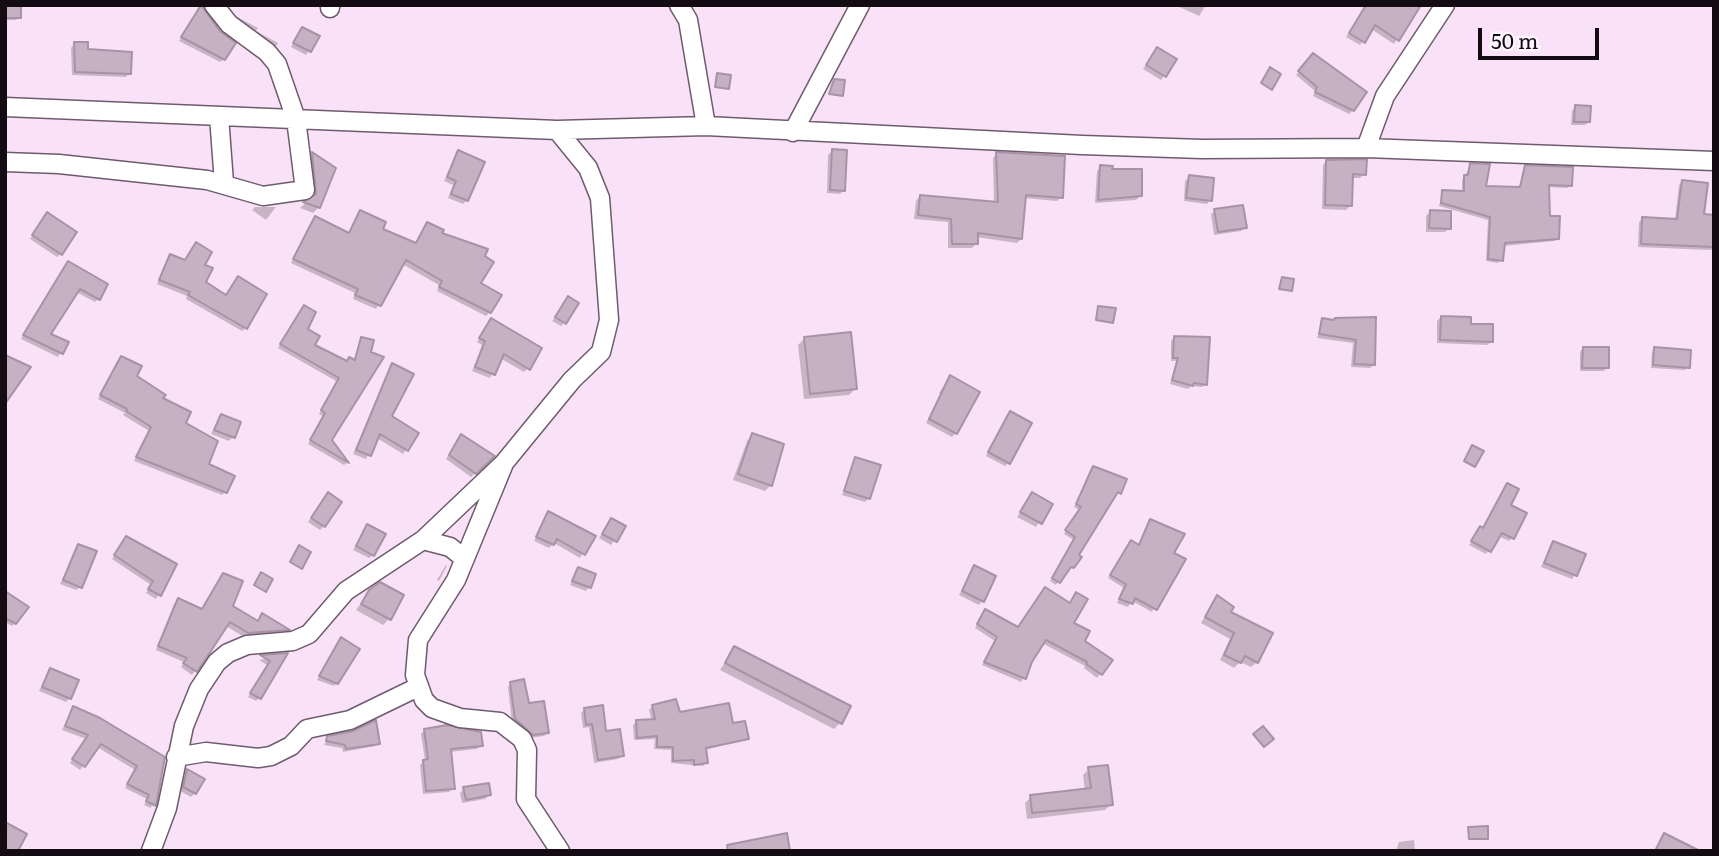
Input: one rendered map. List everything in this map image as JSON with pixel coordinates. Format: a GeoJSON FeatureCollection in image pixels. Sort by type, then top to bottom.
{"type":"FeatureCollection","features":[{"type":"Feature","properties":{"kind":"street"},"geometry":{"type":"LineString","coordinates":[[5,162],[60,164],[224,183],[262,196],[305,190],[296,119],[272,56],[235,30],[214,5]]}},
{"type":"Feature","properties":{"kind":"street"},"geometry":{"type":"LineString","coordinates":[[679,5],[688,20],[706,126]]}},
{"type":"Feature","properties":{"kind":"street"},"geometry":{"type":"LineString","coordinates":[[793,132],[860,5]]}},
{"type":"Feature","properties":{"kind":"street"},"geometry":{"type":"LineString","coordinates":[[1366,148],[1385,96],[1445,5]]}},
{"type":"Feature","properties":{"kind":"street"},"geometry":{"type":"LineString","coordinates":[[5,107],[557,130],[706,126],[1202,149],[1366,148],[1714,161]]}},
{"type":"Feature","properties":{"kind":"street"},"geometry":{"type":"LineString","coordinates":[[219,116],[224,183]]}},
{"type":"Feature","properties":{"kind":"street"},"geometry":{"type":"LineString","coordinates":[[151,851],[167,808],[184,726],[199,689],[217,663],[228,653],[247,645],[304,638],[346,590],[423,540],[504,463],[572,380],[597,357],[609,320],[600,198],[588,168],[557,130]]}},
{"type":"Feature","properties":{"kind":"street"},"geometry":{"type":"LineString","coordinates":[[504,463],[466,559],[449,594],[418,640],[414,663],[418,687],[428,704],[439,712],[460,718],[500,722],[522,739],[527,751],[526,799],[560,851]]}},
{"type":"Feature","properties":{"kind":"street"},"geometry":{"type":"LineString","coordinates":[[423,540],[450,547],[466,559]]}},
{"type":"Feature","properties":{"kind":"street"},"geometry":{"type":"LineString","coordinates":[[176,757],[206,752],[258,758],[271,756],[291,746],[307,729],[350,720],[418,687]]}},
{"type":"Feature","properties":{"kind":"building"},"geometry":{"type":"Polygon","coordinates":[[[5,5],[21,5],[21,18],[5,18],[5,5]]]}},
{"type":"Feature","properties":{"kind":"building"},"geometry":{"type":"Polygon","coordinates":[[[201,5],[220,31],[236,43],[225,60],[181,37],[201,5]]]}},
{"type":"Feature","properties":{"kind":"building"},"geometry":{"type":"Polygon","coordinates":[[[1366,5],[1421,5],[1399,41],[1375,25],[1365,43],[1349,33],[1366,5]]]}},
{"type":"Feature","properties":{"kind":"building"},"geometry":{"type":"Polygon","coordinates":[[[302,27],[320,36],[311,52],[293,43],[302,27]]]}},
{"type":"Feature","properties":{"kind":"building"},"geometry":{"type":"Polygon","coordinates":[[[74,42],[88,42],[88,49],[132,52],[131,74],[75,72],[74,42]]]}},
{"type":"Feature","properties":{"kind":"building"},"geometry":{"type":"Polygon","coordinates":[[[1157,47],[1177,59],[1166,77],[1146,65],[1157,47]]]}},
{"type":"Feature","properties":{"kind":"building"},"geometry":{"type":"Polygon","coordinates":[[[1313,53],[1367,92],[1354,111],[1315,92],[1317,87],[1298,71],[1313,53]]]}},
{"type":"Feature","properties":{"kind":"building"},"geometry":{"type":"Polygon","coordinates":[[[1270,67],[1281,74],[1272,90],[1261,83],[1270,67]]]}},
{"type":"Feature","properties":{"kind":"building"},"geometry":{"type":"Polygon","coordinates":[[[717,73],[731,75],[729,89],[715,87],[717,73]]]}},
{"type":"Feature","properties":{"kind":"building"},"geometry":{"type":"Polygon","coordinates":[[[834,79],[845,80],[843,96],[829,94],[834,79]]]}},
{"type":"Feature","properties":{"kind":"building"},"geometry":{"type":"Polygon","coordinates":[[[1575,105],[1591,106],[1590,122],[1574,122],[1575,105]]]}},
{"type":"Feature","properties":{"kind":"building"},"geometry":{"type":"Polygon","coordinates":[[[832,149],[847,150],[845,191],[830,190],[832,149]]]}},
{"type":"Feature","properties":{"kind":"building"},"geometry":{"type":"Polygon","coordinates":[[[458,150],[485,162],[468,201],[451,194],[456,181],[447,177],[458,150]]]}},
{"type":"Feature","properties":{"kind":"building"},"geometry":{"type":"Polygon","coordinates":[[[312,152],[336,168],[320,208],[303,202],[316,194],[312,152]]]}},
{"type":"Feature","properties":{"kind":"building"},"geometry":{"type":"Polygon","coordinates":[[[996,152],[1065,156],[1063,198],[1026,195],[1022,239],[978,233],[978,244],[952,244],[951,219],[918,215],[920,195],[998,202],[996,152]]]}},
{"type":"Feature","properties":{"kind":"building"},"geometry":{"type":"Polygon","coordinates":[[[1367,159],[1366,175],[1353,174],[1352,206],[1325,205],[1326,160],[1367,159]]]}},
{"type":"Feature","properties":{"kind":"building"},"geometry":{"type":"Polygon","coordinates":[[[1470,163],[1490,164],[1486,186],[1520,187],[1525,165],[1573,167],[1572,186],[1549,185],[1550,216],[1560,216],[1559,239],[1505,243],[1503,261],[1488,259],[1490,217],[1441,203],[1442,190],[1464,191],[1464,175],[1468,175],[1470,163]]]}},
{"type":"Feature","properties":{"kind":"building"},"geometry":{"type":"Polygon","coordinates":[[[1100,165],[1113,166],[1112,169],[1142,169],[1142,196],[1098,200],[1100,165]]]}},
{"type":"Feature","properties":{"kind":"building"},"geometry":{"type":"Polygon","coordinates":[[[1189,175],[1214,178],[1212,201],[1186,198],[1189,175]]]}},
{"type":"Feature","properties":{"kind":"building"},"geometry":{"type":"Polygon","coordinates":[[[1682,180],[1708,183],[1704,214],[1714,215],[1714,247],[1641,244],[1642,217],[1677,219],[1682,180]]]}},
{"type":"Feature","properties":{"kind":"building"},"geometry":{"type":"Polygon","coordinates":[[[1243,205],[1247,228],[1218,232],[1214,209],[1243,205]]]}},
{"type":"Feature","properties":{"kind":"building"},"geometry":{"type":"Polygon","coordinates":[[[360,210],[386,222],[383,229],[416,243],[427,222],[444,230],[442,233],[488,249],[485,256],[494,262],[481,283],[502,295],[491,313],[439,287],[442,281],[406,260],[381,306],[355,295],[358,289],[293,259],[315,216],[349,233],[360,210]]]}},
{"type":"Feature","properties":{"kind":"building"},"geometry":{"type":"Polygon","coordinates":[[[1430,210],[1451,211],[1451,229],[1429,228],[1430,210]]]}},
{"type":"Feature","properties":{"kind":"building"},"geometry":{"type":"Polygon","coordinates":[[[47,212],[77,232],[62,255],[32,235],[47,212]]]}},
{"type":"Feature","properties":{"kind":"building"},"geometry":{"type":"Polygon","coordinates":[[[196,242],[212,252],[205,265],[213,268],[206,282],[226,295],[238,276],[267,294],[247,329],[188,295],[190,292],[159,280],[170,254],[185,260],[196,242]]]}},
{"type":"Feature","properties":{"kind":"building"},"geometry":{"type":"Polygon","coordinates":[[[68,261],[108,284],[100,300],[80,289],[51,334],[69,342],[63,354],[23,335],[68,261]]]}},
{"type":"Feature","properties":{"kind":"building"},"geometry":{"type":"Polygon","coordinates":[[[1282,277],[1294,279],[1292,291],[1279,289],[1282,277]]]}},
{"type":"Feature","properties":{"kind":"building"},"geometry":{"type":"Polygon","coordinates":[[[568,296],[579,303],[566,324],[555,317],[568,296]]]}},
{"type":"Feature","properties":{"kind":"building"},"geometry":{"type":"Polygon","coordinates":[[[304,305],[316,312],[308,329],[320,336],[315,345],[347,361],[349,357],[355,360],[361,337],[374,340],[371,352],[384,357],[332,440],[349,463],[310,440],[325,413],[321,410],[339,378],[280,344],[304,305]]]}},
{"type":"Feature","properties":{"kind":"building"},"geometry":{"type":"Polygon","coordinates":[[[1098,306],[1116,308],[1113,323],[1096,320],[1098,306]]]}},
{"type":"Feature","properties":{"kind":"building"},"geometry":{"type":"Polygon","coordinates":[[[1441,316],[1471,317],[1471,324],[1493,324],[1493,342],[1440,340],[1441,316]]]}},
{"type":"Feature","properties":{"kind":"building"},"geometry":{"type":"Polygon","coordinates":[[[1376,317],[1375,365],[1354,364],[1356,340],[1319,334],[1322,318],[1334,320],[1376,317]]]}},
{"type":"Feature","properties":{"kind":"building"},"geometry":{"type":"Polygon","coordinates":[[[491,318],[542,348],[530,370],[504,354],[495,375],[475,367],[485,341],[479,338],[491,318]]]}},
{"type":"Feature","properties":{"kind":"building"},"geometry":{"type":"Polygon","coordinates":[[[851,332],[857,389],[810,394],[804,337],[851,332]]]}},
{"type":"Feature","properties":{"kind":"building"},"geometry":{"type":"Polygon","coordinates":[[[1174,336],[1210,337],[1207,385],[1194,383],[1193,386],[1172,380],[1178,358],[1173,358],[1174,336]]]}},
{"type":"Feature","properties":{"kind":"building"},"geometry":{"type":"Polygon","coordinates":[[[1583,347],[1609,347],[1609,368],[1582,368],[1583,347]]]}},
{"type":"Feature","properties":{"kind":"building"},"geometry":{"type":"Polygon","coordinates":[[[1654,347],[1691,350],[1690,368],[1653,365],[1654,347]]]}},
{"type":"Feature","properties":{"kind":"building"},"geometry":{"type":"Polygon","coordinates":[[[5,355],[31,367],[5,404],[5,355]]]}},
{"type":"Feature","properties":{"kind":"building"},"geometry":{"type":"Polygon","coordinates":[[[121,356],[142,366],[137,376],[166,395],[163,398],[191,412],[186,423],[218,441],[209,464],[235,476],[227,493],[136,457],[151,427],[126,411],[127,409],[100,395],[121,356]]]}},
{"type":"Feature","properties":{"kind":"building"},"geometry":{"type":"Polygon","coordinates":[[[392,363],[414,374],[392,416],[419,433],[408,451],[380,434],[371,456],[356,450],[392,363]]]}},
{"type":"Feature","properties":{"kind":"building"},"geometry":{"type":"Polygon","coordinates":[[[950,375],[980,392],[957,434],[929,419],[950,375]]]}},
{"type":"Feature","properties":{"kind":"building"},"geometry":{"type":"Polygon","coordinates":[[[1010,411],[1032,423],[1010,464],[988,452],[1010,411]]]}},
{"type":"Feature","properties":{"kind":"building"},"geometry":{"type":"Polygon","coordinates":[[[221,414],[241,422],[235,438],[214,430],[221,414]]]}},
{"type":"Feature","properties":{"kind":"building"},"geometry":{"type":"Polygon","coordinates":[[[752,433],[784,444],[772,486],[738,474],[752,433]]]}},
{"type":"Feature","properties":{"kind":"building"},"geometry":{"type":"Polygon","coordinates":[[[461,434],[495,456],[476,474],[449,455],[461,434]]]}},
{"type":"Feature","properties":{"kind":"building"},"geometry":{"type":"Polygon","coordinates":[[[1472,445],[1484,451],[1475,467],[1464,461],[1472,445]]]}},
{"type":"Feature","properties":{"kind":"building"},"geometry":{"type":"Polygon","coordinates":[[[855,457],[881,465],[870,499],[844,491],[855,457]]]}},
{"type":"Feature","properties":{"kind":"building"},"geometry":{"type":"Polygon","coordinates":[[[1093,466],[1127,479],[1121,494],[1118,492],[1079,555],[1082,557],[1060,583],[1052,578],[1075,537],[1065,530],[1081,507],[1076,504],[1093,466]]]}},
{"type":"Feature","properties":{"kind":"building"},"geometry":{"type":"Polygon","coordinates":[[[1507,483],[1519,489],[1511,505],[1527,513],[1514,539],[1502,533],[1491,552],[1471,541],[1480,526],[1483,528],[1507,483]]]}},
{"type":"Feature","properties":{"kind":"building"},"geometry":{"type":"Polygon","coordinates":[[[328,492],[342,502],[325,527],[311,518],[328,492]]]}},
{"type":"Feature","properties":{"kind":"building"},"geometry":{"type":"Polygon","coordinates":[[[1032,492],[1053,504],[1042,524],[1020,512],[1032,492]]]}},
{"type":"Feature","properties":{"kind":"building"},"geometry":{"type":"Polygon","coordinates":[[[548,511],[596,536],[585,555],[557,539],[554,545],[536,537],[548,511]]]}},
{"type":"Feature","properties":{"kind":"building"},"geometry":{"type":"Polygon","coordinates":[[[611,518],[626,526],[617,542],[602,534],[611,518]]]}},
{"type":"Feature","properties":{"kind":"building"},"geometry":{"type":"Polygon","coordinates":[[[1150,519],[1185,534],[1174,553],[1186,559],[1157,610],[1135,598],[1133,604],[1119,599],[1126,584],[1110,575],[1131,540],[1139,545],[1150,519]]]}},
{"type":"Feature","properties":{"kind":"building"},"geometry":{"type":"Polygon","coordinates":[[[367,524],[386,534],[374,556],[356,546],[367,524]]]}},
{"type":"Feature","properties":{"kind":"building"},"geometry":{"type":"Polygon","coordinates":[[[126,536],[177,564],[161,596],[148,589],[153,581],[114,555],[126,536]]]}},
{"type":"Feature","properties":{"kind":"building"},"geometry":{"type":"Polygon","coordinates":[[[1553,541],[1586,554],[1577,576],[1544,563],[1553,541]]]}},
{"type":"Feature","properties":{"kind":"building"},"geometry":{"type":"Polygon","coordinates":[[[78,544],[97,551],[82,588],[63,580],[78,544]]]}},
{"type":"Feature","properties":{"kind":"building"},"geometry":{"type":"Polygon","coordinates":[[[299,545],[311,552],[302,569],[290,562],[299,545]]]}},
{"type":"Feature","properties":{"kind":"building"},"geometry":{"type":"Polygon","coordinates":[[[974,565],[996,576],[984,602],[962,591],[974,565]]]}},
{"type":"Feature","properties":{"kind":"building"},"geometry":{"type":"Polygon","coordinates":[[[578,567],[596,574],[591,588],[572,581],[578,567]]]}},
{"type":"Feature","properties":{"kind":"building"},"geometry":{"type":"Polygon","coordinates":[[[261,572],[273,579],[266,592],[254,585],[261,572]]]}},
{"type":"Feature","properties":{"kind":"building"},"geometry":{"type":"Polygon","coordinates":[[[223,573],[243,581],[233,606],[258,621],[262,613],[290,630],[248,633],[230,622],[197,672],[183,663],[187,658],[158,646],[178,598],[202,609],[223,573]]]}},
{"type":"Feature","properties":{"kind":"building"},"geometry":{"type":"Polygon","coordinates":[[[380,582],[404,595],[391,620],[361,604],[369,590],[380,582]]]}},
{"type":"Feature","properties":{"kind":"building"},"geometry":{"type":"Polygon","coordinates":[[[1045,587],[1070,603],[1076,592],[1088,599],[1074,623],[1090,631],[1085,641],[1113,660],[1102,675],[1086,664],[1087,662],[1046,640],[1032,662],[1026,679],[984,662],[997,637],[977,624],[985,609],[1018,627],[1045,587]]]}},
{"type":"Feature","properties":{"kind":"building"},"geometry":{"type":"Polygon","coordinates":[[[5,591],[29,607],[16,624],[5,618],[5,591]]]}},
{"type":"Feature","properties":{"kind":"building"},"geometry":{"type":"Polygon","coordinates":[[[1217,595],[1234,607],[1231,612],[1273,633],[1258,663],[1245,656],[1241,663],[1224,655],[1234,633],[1205,617],[1217,595]]]}},
{"type":"Feature","properties":{"kind":"building"},"geometry":{"type":"Polygon","coordinates":[[[341,637],[360,649],[338,684],[319,676],[341,637]]]}},
{"type":"Feature","properties":{"kind":"building"},"geometry":{"type":"Polygon","coordinates":[[[734,646],[851,706],[842,724],[725,663],[734,646]]]}},
{"type":"Feature","properties":{"kind":"building"},"geometry":{"type":"Polygon","coordinates":[[[288,653],[261,699],[250,693],[270,661],[260,655],[288,653]]]}},
{"type":"Feature","properties":{"kind":"building"},"geometry":{"type":"Polygon","coordinates":[[[50,668],[79,680],[71,699],[42,687],[50,668]]]}},
{"type":"Feature","properties":{"kind":"building"},"geometry":{"type":"Polygon","coordinates":[[[524,679],[529,703],[544,701],[549,733],[533,735],[515,719],[510,682],[524,679]]]}},
{"type":"Feature","properties":{"kind":"building"},"geometry":{"type":"Polygon","coordinates":[[[676,699],[680,712],[729,703],[733,723],[745,721],[749,739],[706,748],[708,763],[694,765],[694,760],[673,761],[673,747],[657,747],[657,736],[637,738],[636,720],[655,719],[652,705],[676,699]]]}},
{"type":"Feature","properties":{"kind":"building"},"geometry":{"type":"Polygon","coordinates":[[[603,705],[606,731],[620,729],[624,756],[598,760],[592,724],[586,725],[584,708],[603,705]]]}},
{"type":"Feature","properties":{"kind":"building"},"geometry":{"type":"Polygon","coordinates":[[[73,706],[100,718],[165,757],[156,806],[146,801],[149,795],[127,784],[137,766],[101,744],[85,767],[72,759],[88,735],[65,726],[73,706]]]}},
{"type":"Feature","properties":{"kind":"building"},"geometry":{"type":"Polygon","coordinates":[[[376,720],[380,744],[346,749],[345,745],[326,741],[327,736],[353,731],[376,720]]]}},
{"type":"Feature","properties":{"kind":"building"},"geometry":{"type":"Polygon","coordinates":[[[447,725],[481,732],[483,746],[451,749],[455,789],[426,791],[423,760],[428,759],[424,729],[447,725]]]}},
{"type":"Feature","properties":{"kind":"building"},"geometry":{"type":"Polygon","coordinates":[[[1263,726],[1274,739],[1264,747],[1253,734],[1263,726]]]}},
{"type":"Feature","properties":{"kind":"building"},"geometry":{"type":"Polygon","coordinates":[[[1108,765],[1113,805],[1032,813],[1030,795],[1091,788],[1088,767],[1108,765]]]}},
{"type":"Feature","properties":{"kind":"building"},"geometry":{"type":"Polygon","coordinates":[[[187,769],[205,779],[196,794],[183,787],[187,769]]]}},
{"type":"Feature","properties":{"kind":"building"},"geometry":{"type":"Polygon","coordinates":[[[489,783],[491,795],[466,800],[463,787],[489,783]]]}},
{"type":"Feature","properties":{"kind":"building"},"geometry":{"type":"Polygon","coordinates":[[[5,822],[27,834],[18,851],[5,851],[5,822]]]}},
{"type":"Feature","properties":{"kind":"building"},"geometry":{"type":"Polygon","coordinates":[[[1488,826],[1488,839],[1469,839],[1468,827],[1488,826]]]}},
{"type":"Feature","properties":{"kind":"building"},"geometry":{"type":"Polygon","coordinates":[[[787,833],[790,851],[728,851],[727,845],[787,833]]]}},
{"type":"Feature","properties":{"kind":"building"},"geometry":{"type":"Polygon","coordinates":[[[1664,833],[1700,851],[1655,851],[1664,833]]]}}]}
